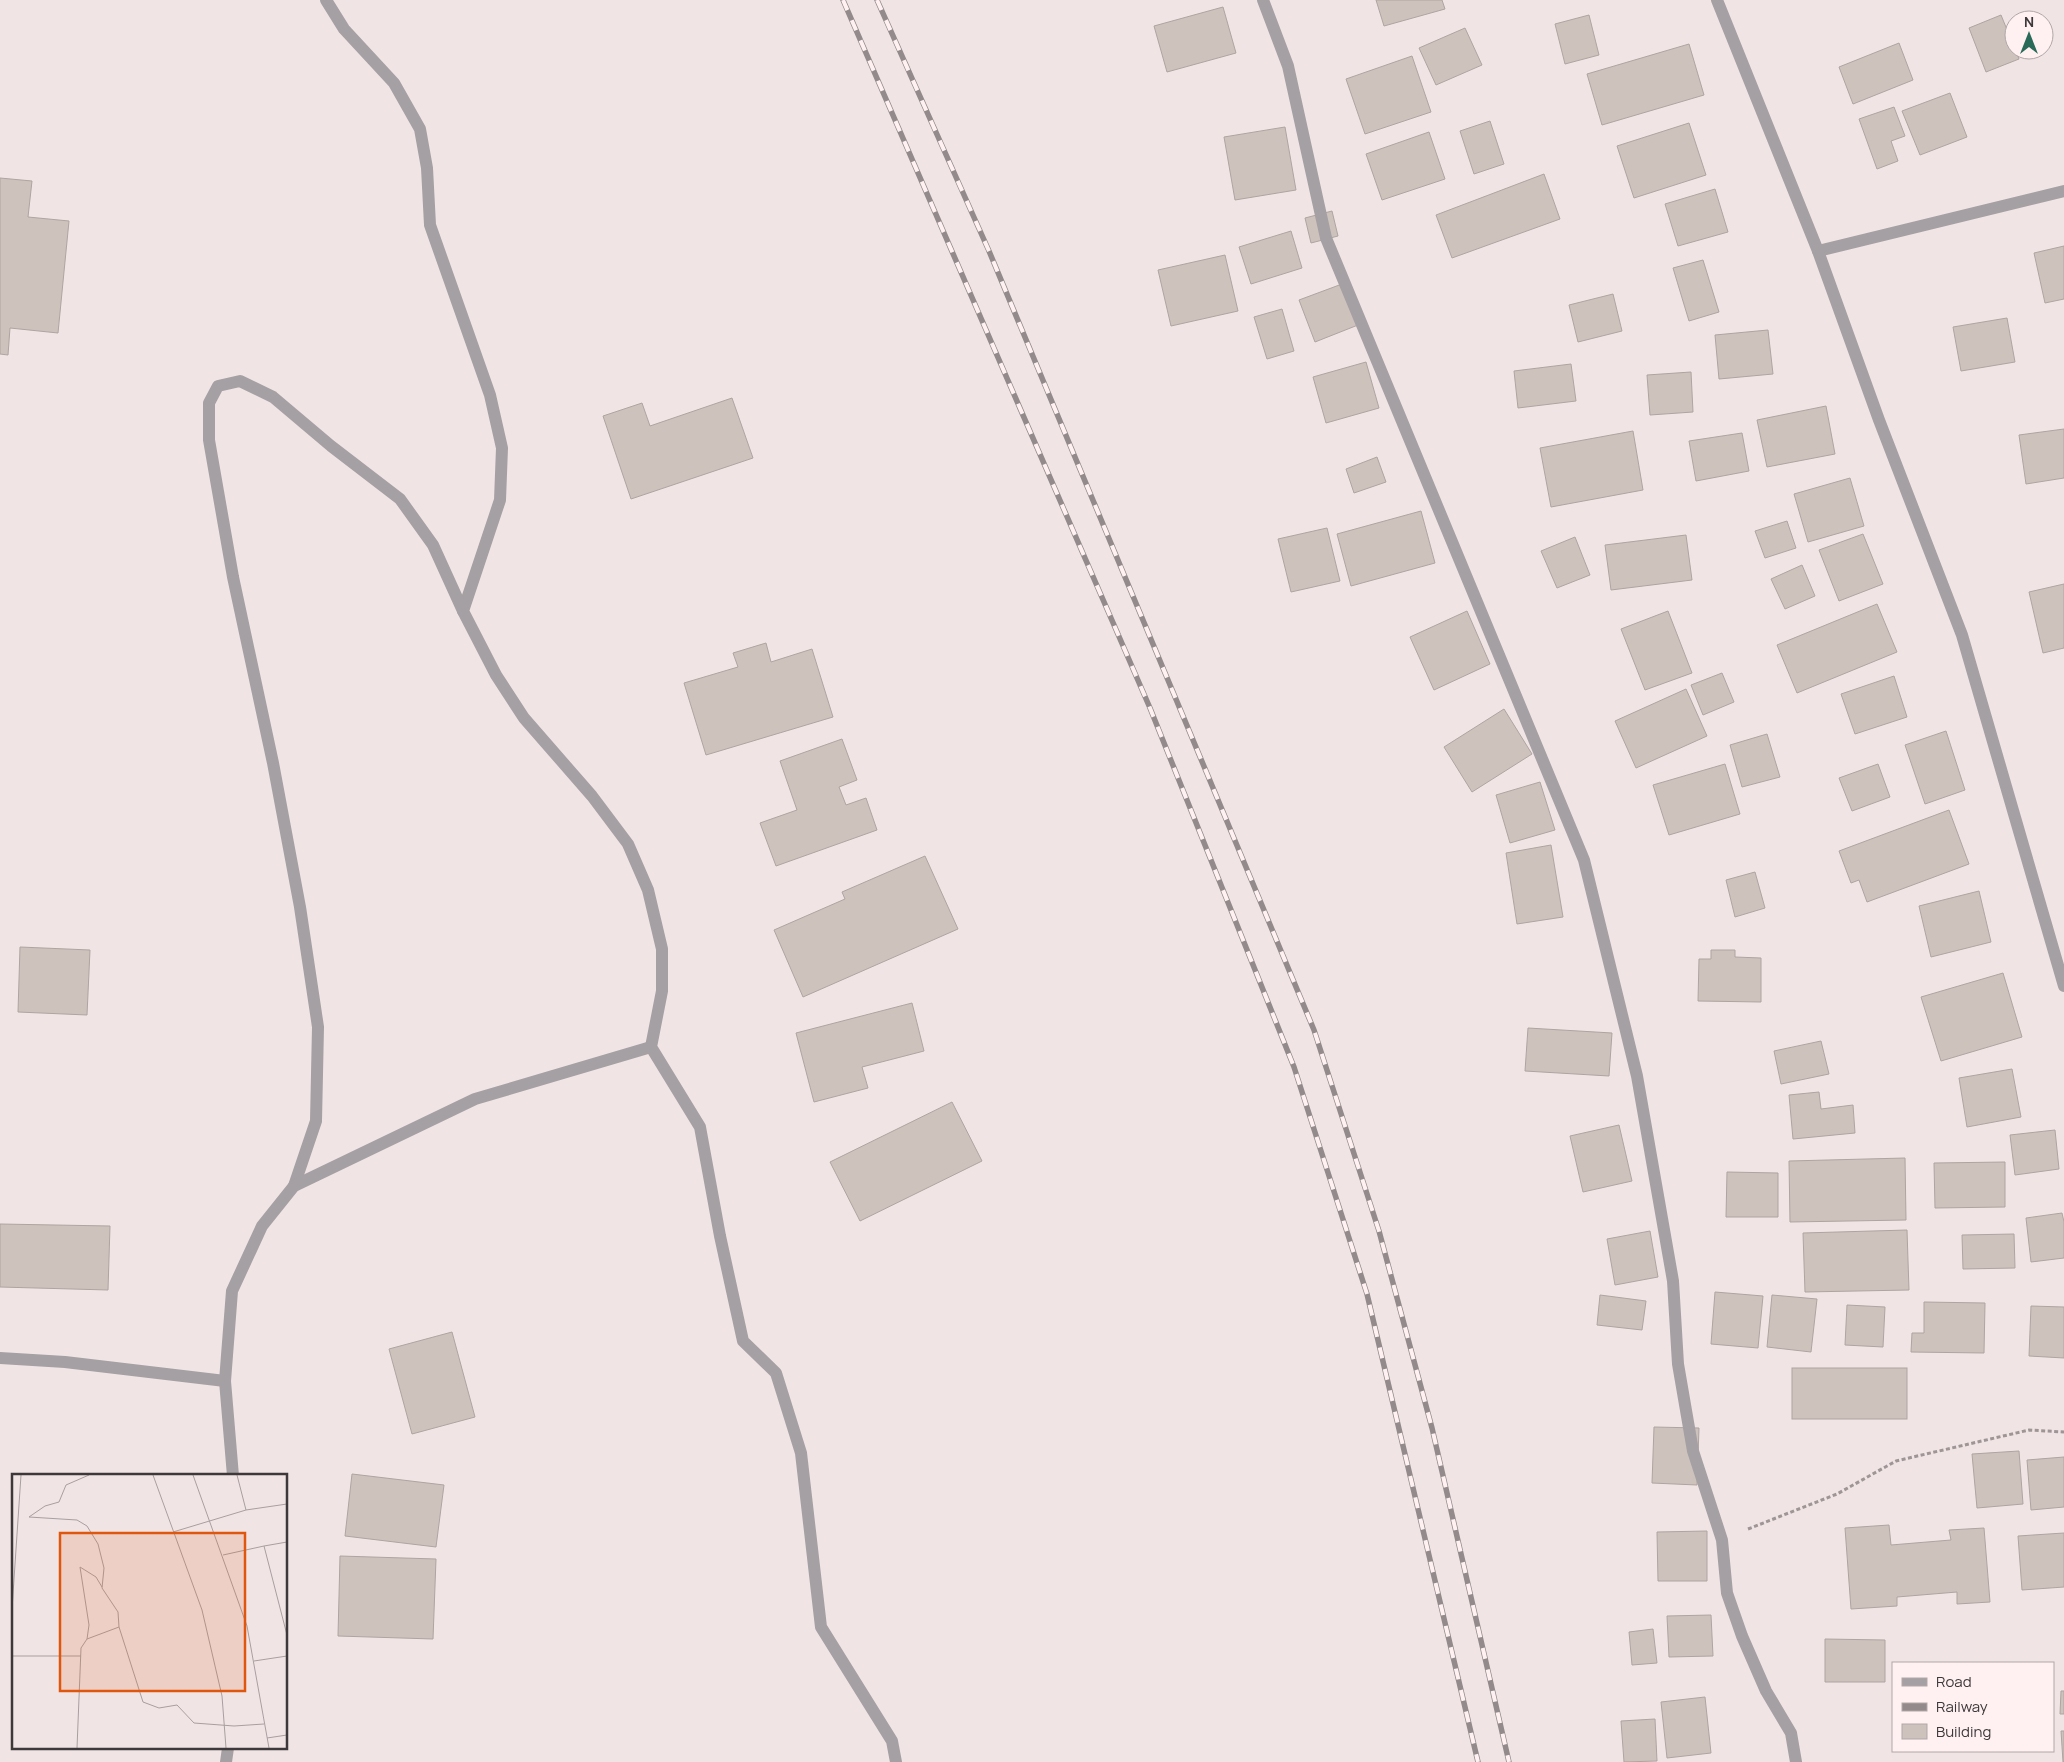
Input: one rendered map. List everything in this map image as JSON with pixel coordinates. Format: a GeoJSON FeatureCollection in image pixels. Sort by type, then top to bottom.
{"type":"FeatureCollection","features":[{"type":"Feature","properties":{"kind":"street"},"geometry":{"type":"LineString","coordinates":[[326,0],[344,29],[394,83],[420,129],[427,168],[430,225],[490,395],[502,448],[500,500],[463,611]]}},
{"type":"Feature","properties":{"kind":"street"},"geometry":{"type":"LineString","coordinates":[[1262,0],[1288,66],[1326,238],[1584,860],[1637,1076],[1674,1281],[1678,1364],[1694,1451],[1722,1540],[1728,1593],[1742,1636],[1766,1691],[1791,1734],[1796,1762]]}},
{"type":"Feature","properties":{"kind":"street"},"geometry":{"type":"LineString","coordinates":[[1717,0],[1818,250],[1962,635],[2064,986]]}},
{"type":"Feature","properties":{"kind":"street"},"geometry":{"type":"LineString","coordinates":[[1818,250],[2064,190]]}},
{"type":"Feature","properties":{"kind":"street"},"geometry":{"type":"LineString","coordinates":[[233,1474],[225,1381],[232,1291],[262,1226],[294,1186],[316,1121],[318,1027],[300,907],[273,763],[233,577],[209,440],[209,403],[218,386],[240,381],[273,397],[331,446],[400,499],[433,546],[463,611],[496,675],[524,718],[592,796],[628,844],[648,890],[662,949],[662,991],[651,1047],[700,1127],[720,1236],[743,1341],[776,1373],[801,1454],[821,1627],[892,1741],[896,1762]]}},
{"type":"Feature","properties":{"kind":"street"},"geometry":{"type":"LineString","coordinates":[[294,1186],[475,1099],[651,1047]]}},
{"type":"Feature","properties":{"kind":"street"},"geometry":{"type":"LineString","coordinates":[[0,1358],[65,1362],[225,1381]]}},
{"type":"Feature","properties":{"kind":"path"},"geometry":{"type":"LineString","coordinates":[[1722,1540],[1837,1494],[1896,1461],[2030,1430],[2064,1432]]}},
{"type":"Feature","properties":{"kind":"building"},"geometry":{"type":"Polygon","coordinates":[[[1376,0],[1442,0],[1445,9],[1384,26],[1376,0]]]}},
{"type":"Feature","properties":{"kind":"building"},"geometry":{"type":"Polygon","coordinates":[[[1223,7],[1236,53],[1167,72],[1154,26],[1223,7]]]}},
{"type":"Feature","properties":{"kind":"building"},"geometry":{"type":"Polygon","coordinates":[[[1589,15],[1599,55],[1565,64],[1555,24],[1589,15]]]}},
{"type":"Feature","properties":{"kind":"building"},"geometry":{"type":"Polygon","coordinates":[[[2001,15],[2004,22],[2004,60],[2016,60],[1986,72],[1969,28],[2001,15]]]}},
{"type":"Feature","properties":{"kind":"building"},"geometry":{"type":"Polygon","coordinates":[[[1465,28],[1482,65],[1436,85],[1419,48],[1465,28]]]}},
{"type":"Feature","properties":{"kind":"building"},"geometry":{"type":"Polygon","coordinates":[[[1899,43],[1913,80],[1853,104],[1839,67],[1899,43]]]}},
{"type":"Feature","properties":{"kind":"building"},"geometry":{"type":"Polygon","coordinates":[[[1689,44],[1704,95],[1602,125],[1587,74],[1689,44]]]}},
{"type":"Feature","properties":{"kind":"building"},"geometry":{"type":"Polygon","coordinates":[[[1412,56],[1431,112],[1365,134],[1346,79],[1412,56]]]}},
{"type":"Feature","properties":{"kind":"building"},"geometry":{"type":"Polygon","coordinates":[[[1950,93],[1967,137],[1920,155],[1902,111],[1950,93]]]}},
{"type":"Feature","properties":{"kind":"building"},"geometry":{"type":"Polygon","coordinates":[[[1894,107],[1905,136],[1891,141],[1898,161],[1877,169],[1859,119],[1894,107]]]}},
{"type":"Feature","properties":{"kind":"building"},"geometry":{"type":"Polygon","coordinates":[[[1490,121],[1504,164],[1474,174],[1460,131],[1490,121]]]}},
{"type":"Feature","properties":{"kind":"building"},"geometry":{"type":"Polygon","coordinates":[[[1689,123],[1706,175],[1634,198],[1617,146],[1689,123]]]}},
{"type":"Feature","properties":{"kind":"building"},"geometry":{"type":"Polygon","coordinates":[[[1285,127],[1296,190],[1235,200],[1224,137],[1285,127]]]}},
{"type":"Feature","properties":{"kind":"building"},"geometry":{"type":"Polygon","coordinates":[[[1429,132],[1445,179],[1382,200],[1366,154],[1429,132]]]}},
{"type":"Feature","properties":{"kind":"building"},"geometry":{"type":"Polygon","coordinates":[[[1544,174],[1560,219],[1452,258],[1436,215],[1544,174]]]}},
{"type":"Feature","properties":{"kind":"building"},"geometry":{"type":"Polygon","coordinates":[[[0,178],[32,181],[28,217],[69,221],[58,333],[10,328],[8,355],[0,354],[0,178]]]}},
{"type":"Feature","properties":{"kind":"building"},"geometry":{"type":"Polygon","coordinates":[[[1715,189],[1728,232],[1678,246],[1665,204],[1715,189]]]}},
{"type":"Feature","properties":{"kind":"building"},"geometry":{"type":"Polygon","coordinates":[[[1332,211],[1338,236],[1311,243],[1305,218],[1332,211]]]}},
{"type":"Feature","properties":{"kind":"building"},"geometry":{"type":"Polygon","coordinates":[[[1291,231],[1302,268],[1251,284],[1239,247],[1291,231]]]}},
{"type":"Feature","properties":{"kind":"building"},"geometry":{"type":"Polygon","coordinates":[[[2064,246],[2064,299],[2045,303],[2034,253],[2064,246]]]}},
{"type":"Feature","properties":{"kind":"building"},"geometry":{"type":"Polygon","coordinates":[[[1225,255],[1238,311],[1171,326],[1158,270],[1225,255]]]}},
{"type":"Feature","properties":{"kind":"building"},"geometry":{"type":"Polygon","coordinates":[[[1703,260],[1719,312],[1689,321],[1673,268],[1703,260]]]}},
{"type":"Feature","properties":{"kind":"building"},"geometry":{"type":"Polygon","coordinates":[[[1342,284],[1358,325],[1315,342],[1299,300],[1342,284]]]}},
{"type":"Feature","properties":{"kind":"building"},"geometry":{"type":"Polygon","coordinates":[[[1613,294],[1622,331],[1578,342],[1569,305],[1613,294]]]}},
{"type":"Feature","properties":{"kind":"building"},"geometry":{"type":"Polygon","coordinates":[[[1282,309],[1294,351],[1267,359],[1254,317],[1282,309]]]}},
{"type":"Feature","properties":{"kind":"building"},"geometry":{"type":"Polygon","coordinates":[[[2007,318],[2015,362],[1961,371],[1953,327],[2007,318]]]}},
{"type":"Feature","properties":{"kind":"building"},"geometry":{"type":"Polygon","coordinates":[[[1768,330],[1773,374],[1719,379],[1715,335],[1768,330]]]}},
{"type":"Feature","properties":{"kind":"building"},"geometry":{"type":"Polygon","coordinates":[[[1366,362],[1379,408],[1326,423],[1313,377],[1366,362]]]}},
{"type":"Feature","properties":{"kind":"building"},"geometry":{"type":"Polygon","coordinates":[[[1571,364],[1576,401],[1518,408],[1514,371],[1571,364]]]}},
{"type":"Feature","properties":{"kind":"building"},"geometry":{"type":"Polygon","coordinates":[[[1691,372],[1693,412],[1650,415],[1647,375],[1691,372]]]}},
{"type":"Feature","properties":{"kind":"building"},"geometry":{"type":"Polygon","coordinates":[[[732,398],[753,458],[631,499],[603,416],[642,403],[650,426],[732,398]]]}},
{"type":"Feature","properties":{"kind":"building"},"geometry":{"type":"Polygon","coordinates":[[[1826,406],[1835,454],[1767,467],[1757,420],[1826,406]]]}},
{"type":"Feature","properties":{"kind":"building"},"geometry":{"type":"Polygon","coordinates":[[[2064,429],[2064,478],[2026,484],[2019,435],[2064,429]]]}},
{"type":"Feature","properties":{"kind":"building"},"geometry":{"type":"Polygon","coordinates":[[[1633,431],[1643,490],[1551,507],[1540,448],[1633,431]]]}},
{"type":"Feature","properties":{"kind":"building"},"geometry":{"type":"Polygon","coordinates":[[[1742,433],[1749,471],[1696,481],[1689,441],[1742,433]]]}},
{"type":"Feature","properties":{"kind":"building"},"geometry":{"type":"Polygon","coordinates":[[[1377,457],[1386,482],[1354,493],[1346,469],[1377,457]]]}},
{"type":"Feature","properties":{"kind":"building"},"geometry":{"type":"Polygon","coordinates":[[[1850,478],[1864,526],[1808,542],[1794,494],[1850,478]]]}},
{"type":"Feature","properties":{"kind":"building"},"geometry":{"type":"Polygon","coordinates":[[[1421,511],[1435,563],[1351,586],[1337,534],[1421,511]]]}},
{"type":"Feature","properties":{"kind":"building"},"geometry":{"type":"Polygon","coordinates":[[[1787,521],[1796,548],[1765,558],[1755,531],[1787,521]]]}},
{"type":"Feature","properties":{"kind":"building"},"geometry":{"type":"Polygon","coordinates":[[[1327,528],[1340,581],[1291,592],[1278,539],[1327,528]]]}},
{"type":"Feature","properties":{"kind":"building"},"geometry":{"type":"Polygon","coordinates":[[[1863,534],[1883,584],[1839,601],[1819,550],[1863,534]]]}},
{"type":"Feature","properties":{"kind":"building"},"geometry":{"type":"Polygon","coordinates":[[[1686,535],[1692,580],[1611,590],[1605,545],[1686,535]]]}},
{"type":"Feature","properties":{"kind":"building"},"geometry":{"type":"Polygon","coordinates":[[[1575,537],[1590,575],[1557,588],[1541,551],[1575,537]]]}},
{"type":"Feature","properties":{"kind":"building"},"geometry":{"type":"Polygon","coordinates":[[[1802,565],[1815,596],[1785,609],[1771,579],[1802,565]]]}},
{"type":"Feature","properties":{"kind":"building"},"geometry":{"type":"Polygon","coordinates":[[[2064,584],[2064,648],[2043,653],[2029,592],[2064,584]]]}},
{"type":"Feature","properties":{"kind":"building"},"geometry":{"type":"Polygon","coordinates":[[[1877,604],[1897,652],[1797,693],[1777,645],[1877,604]]]}},
{"type":"Feature","properties":{"kind":"building"},"geometry":{"type":"Polygon","coordinates":[[[1467,611],[1490,664],[1434,690],[1410,637],[1467,611]]]}},
{"type":"Feature","properties":{"kind":"building"},"geometry":{"type":"Polygon","coordinates":[[[1668,611],[1692,673],[1645,690],[1621,629],[1668,611]]]}},
{"type":"Feature","properties":{"kind":"building"},"geometry":{"type":"Polygon","coordinates":[[[766,643],[771,662],[812,649],[833,717],[706,755],[684,683],[738,667],[733,653],[766,643]]]}},
{"type":"Feature","properties":{"kind":"building"},"geometry":{"type":"Polygon","coordinates":[[[1722,673],[1734,702],[1703,715],[1691,685],[1722,673]]]}},
{"type":"Feature","properties":{"kind":"building"},"geometry":{"type":"Polygon","coordinates":[[[1894,676],[1907,717],[1855,734],[1841,694],[1894,676]]]}},
{"type":"Feature","properties":{"kind":"building"},"geometry":{"type":"Polygon","coordinates":[[[1686,689],[1707,736],[1636,768],[1615,721],[1686,689]]]}},
{"type":"Feature","properties":{"kind":"building"},"geometry":{"type":"Polygon","coordinates":[[[1504,709],[1532,754],[1472,792],[1444,747],[1504,709]]]}},
{"type":"Feature","properties":{"kind":"building"},"geometry":{"type":"Polygon","coordinates":[[[1946,731],[1965,790],[1925,804],[1905,745],[1946,731]]]}},
{"type":"Feature","properties":{"kind":"building"},"geometry":{"type":"Polygon","coordinates":[[[1767,734],[1780,777],[1742,787],[1730,745],[1767,734]]]}},
{"type":"Feature","properties":{"kind":"building"},"geometry":{"type":"Polygon","coordinates":[[[842,739],[857,780],[839,787],[846,805],[866,798],[877,830],[776,866],[760,823],[797,810],[780,761],[842,739]]]}},
{"type":"Feature","properties":{"kind":"building"},"geometry":{"type":"Polygon","coordinates":[[[1725,764],[1740,814],[1669,835],[1653,785],[1725,764]]]}},
{"type":"Feature","properties":{"kind":"building"},"geometry":{"type":"Polygon","coordinates":[[[1878,764],[1890,797],[1852,811],[1839,778],[1878,764]]]}},
{"type":"Feature","properties":{"kind":"building"},"geometry":{"type":"Polygon","coordinates":[[[1540,782],[1555,830],[1510,843],[1496,795],[1540,782]]]}},
{"type":"Feature","properties":{"kind":"building"},"geometry":{"type":"Polygon","coordinates":[[[1949,810],[1969,864],[1867,902],[1859,880],[1851,883],[1839,851],[1949,810]]]}},
{"type":"Feature","properties":{"kind":"building"},"geometry":{"type":"Polygon","coordinates":[[[1551,845],[1563,917],[1517,924],[1506,853],[1551,845]]]}},
{"type":"Feature","properties":{"kind":"building"},"geometry":{"type":"Polygon","coordinates":[[[925,856],[958,929],[803,997],[774,930],[845,899],[842,892],[925,856]]]}},
{"type":"Feature","properties":{"kind":"building"},"geometry":{"type":"Polygon","coordinates":[[[1755,872],[1765,908],[1735,917],[1726,880],[1755,872]]]}},
{"type":"Feature","properties":{"kind":"building"},"geometry":{"type":"Polygon","coordinates":[[[1979,891],[1991,942],[1931,957],[1919,906],[1979,891]]]}},
{"type":"Feature","properties":{"kind":"building"},"geometry":{"type":"Polygon","coordinates":[[[20,947],[90,950],[87,1015],[18,1012],[20,947]]]}},
{"type":"Feature","properties":{"kind":"building"},"geometry":{"type":"Polygon","coordinates":[[[1711,950],[1735,950],[1735,957],[1761,958],[1761,1002],[1698,1001],[1699,959],[1711,959],[1711,950]]]}},
{"type":"Feature","properties":{"kind":"building"},"geometry":{"type":"Polygon","coordinates":[[[2003,973],[2022,1037],[1941,1061],[1921,997],[2003,973]]]}},
{"type":"Feature","properties":{"kind":"building"},"geometry":{"type":"Polygon","coordinates":[[[912,1003],[924,1051],[862,1067],[868,1088],[814,1102],[796,1033],[912,1003]]]}},
{"type":"Feature","properties":{"kind":"building"},"geometry":{"type":"Polygon","coordinates":[[[1528,1028],[1612,1033],[1609,1076],[1525,1071],[1528,1028]]]}},
{"type":"Feature","properties":{"kind":"building"},"geometry":{"type":"Polygon","coordinates":[[[1821,1041],[1829,1074],[1781,1084],[1774,1051],[1821,1041]]]}},
{"type":"Feature","properties":{"kind":"building"},"geometry":{"type":"Polygon","coordinates":[[[2012,1069],[2021,1117],[1967,1127],[1959,1078],[2012,1069]]]}},
{"type":"Feature","properties":{"kind":"building"},"geometry":{"type":"Polygon","coordinates":[[[1819,1092],[1821,1109],[1853,1105],[1855,1133],[1793,1139],[1789,1095],[1819,1092]]]}},
{"type":"Feature","properties":{"kind":"building"},"geometry":{"type":"Polygon","coordinates":[[[952,1102],[982,1161],[860,1221],[830,1162],[952,1102]]]}},
{"type":"Feature","properties":{"kind":"building"},"geometry":{"type":"Polygon","coordinates":[[[1619,1125],[1632,1181],[1583,1192],[1570,1136],[1619,1125]]]}},
{"type":"Feature","properties":{"kind":"building"},"geometry":{"type":"Polygon","coordinates":[[[2055,1130],[2059,1169],[2015,1175],[2010,1135],[2055,1130]]]}},
{"type":"Feature","properties":{"kind":"building"},"geometry":{"type":"Polygon","coordinates":[[[1905,1158],[1906,1220],[1790,1222],[1789,1161],[1905,1158]]]}},
{"type":"Feature","properties":{"kind":"building"},"geometry":{"type":"Polygon","coordinates":[[[2005,1162],[2005,1207],[1935,1208],[1934,1163],[2005,1162]]]}},
{"type":"Feature","properties":{"kind":"building"},"geometry":{"type":"Polygon","coordinates":[[[1727,1172],[1778,1173],[1778,1217],[1726,1217],[1727,1172]]]}},
{"type":"Feature","properties":{"kind":"building"},"geometry":{"type":"Polygon","coordinates":[[[2062,1213],[2064,1222],[2064,1258],[2031,1262],[2026,1218],[2062,1213]]]}},
{"type":"Feature","properties":{"kind":"building"},"geometry":{"type":"Polygon","coordinates":[[[0,1224],[110,1226],[108,1290],[0,1287],[0,1224]]]}},
{"type":"Feature","properties":{"kind":"building"},"geometry":{"type":"Polygon","coordinates":[[[1907,1230],[1909,1290],[1805,1292],[1803,1233],[1907,1230]]]}},
{"type":"Feature","properties":{"kind":"building"},"geometry":{"type":"Polygon","coordinates":[[[1650,1231],[1658,1277],[1615,1285],[1607,1239],[1650,1231]]]}},
{"type":"Feature","properties":{"kind":"building"},"geometry":{"type":"Polygon","coordinates":[[[2014,1234],[2015,1268],[1963,1269],[1962,1235],[2014,1234]]]}},
{"type":"Feature","properties":{"kind":"building"},"geometry":{"type":"Polygon","coordinates":[[[1715,1292],[1763,1296],[1758,1348],[1711,1344],[1715,1292]]]}},
{"type":"Feature","properties":{"kind":"building"},"geometry":{"type":"Polygon","coordinates":[[[1600,1295],[1646,1301],[1642,1330],[1597,1325],[1600,1295]]]}},
{"type":"Feature","properties":{"kind":"building"},"geometry":{"type":"Polygon","coordinates":[[[1772,1295],[1817,1299],[1811,1352],[1767,1347],[1772,1295]]]}},
{"type":"Feature","properties":{"kind":"building"},"geometry":{"type":"Polygon","coordinates":[[[1924,1302],[1985,1303],[1984,1353],[1911,1352],[1912,1333],[1924,1333],[1924,1302]]]}},
{"type":"Feature","properties":{"kind":"building"},"geometry":{"type":"Polygon","coordinates":[[[1847,1305],[1885,1307],[1883,1347],[1845,1345],[1847,1305]]]}},
{"type":"Feature","properties":{"kind":"building"},"geometry":{"type":"Polygon","coordinates":[[[2031,1306],[2064,1307],[2064,1358],[2029,1356],[2031,1306]]]}},
{"type":"Feature","properties":{"kind":"building"},"geometry":{"type":"Polygon","coordinates":[[[452,1332],[475,1417],[412,1434],[389,1349],[452,1332]]]}},
{"type":"Feature","properties":{"kind":"building"},"geometry":{"type":"Polygon","coordinates":[[[1792,1368],[1907,1368],[1907,1419],[1792,1419],[1792,1368]]]}},
{"type":"Feature","properties":{"kind":"building"},"geometry":{"type":"Polygon","coordinates":[[[1654,1427],[1699,1428],[1697,1485],[1652,1483],[1654,1427]]]}},
{"type":"Feature","properties":{"kind":"building"},"geometry":{"type":"Polygon","coordinates":[[[2019,1451],[2023,1504],[1977,1508],[1972,1454],[2019,1451]]]}},
{"type":"Feature","properties":{"kind":"building"},"geometry":{"type":"Polygon","coordinates":[[[2064,1457],[2064,1507],[2031,1510],[2027,1460],[2064,1457]]]}},
{"type":"Feature","properties":{"kind":"building"},"geometry":{"type":"Polygon","coordinates":[[[352,1474],[444,1485],[436,1547],[345,1536],[352,1474]]]}},
{"type":"Feature","properties":{"kind":"building"},"geometry":{"type":"Polygon","coordinates":[[[1889,1525],[1891,1545],[1951,1540],[1949,1530],[1984,1528],[1990,1602],[1957,1604],[1957,1592],[1897,1597],[1897,1606],[1851,1609],[1845,1528],[1889,1525]]]}},
{"type":"Feature","properties":{"kind":"building"},"geometry":{"type":"Polygon","coordinates":[[[1707,1531],[1707,1581],[1658,1581],[1657,1532],[1707,1531]]]}},
{"type":"Feature","properties":{"kind":"building"},"geometry":{"type":"Polygon","coordinates":[[[2064,1533],[2064,1587],[2022,1590],[2018,1536],[2064,1533]]]}},
{"type":"Feature","properties":{"kind":"building"},"geometry":{"type":"Polygon","coordinates":[[[340,1556],[436,1559],[433,1639],[338,1636],[340,1556]]]}},
{"type":"Feature","properties":{"kind":"building"},"geometry":{"type":"Polygon","coordinates":[[[1711,1615],[1713,1656],[1669,1657],[1667,1616],[1711,1615]]]}},
{"type":"Feature","properties":{"kind":"building"},"geometry":{"type":"Polygon","coordinates":[[[1653,1629],[1657,1663],[1632,1665],[1629,1632],[1653,1629]]]}},
{"type":"Feature","properties":{"kind":"building"},"geometry":{"type":"Polygon","coordinates":[[[1825,1639],[1885,1640],[1885,1682],[1825,1682],[1825,1639]]]}},
{"type":"Feature","properties":{"kind":"building"},"geometry":{"type":"Polygon","coordinates":[[[2061,1691],[2064,1691],[2064,1714],[2060,1714],[2061,1691]]]}},
{"type":"Feature","properties":{"kind":"building"},"geometry":{"type":"Polygon","coordinates":[[[1705,1697],[1711,1753],[1667,1758],[1661,1702],[1705,1697]]]}},
{"type":"Feature","properties":{"kind":"building"},"geometry":{"type":"Polygon","coordinates":[[[1655,1719],[1657,1761],[1624,1762],[1621,1721],[1655,1719]]]}},
{"type":"Feature","properties":{"kind":"building"},"geometry":{"type":"Polygon","coordinates":[[[2061,1731],[2064,1731],[2064,1762],[2063,1762],[2061,1731]]]}},
{"type":"Feature","properties":{"kind":"railway"},"geometry":{"type":"LineString","coordinates":[[843,0],[1150,708],[1294,1067],[1367,1294],[1478,1762]]}},
{"type":"Feature","properties":{"kind":"railway"},"geometry":{"type":"LineString","coordinates":[[877,0],[989,251],[1314,1030],[1379,1231],[1432,1428],[1509,1762]]}}]}
